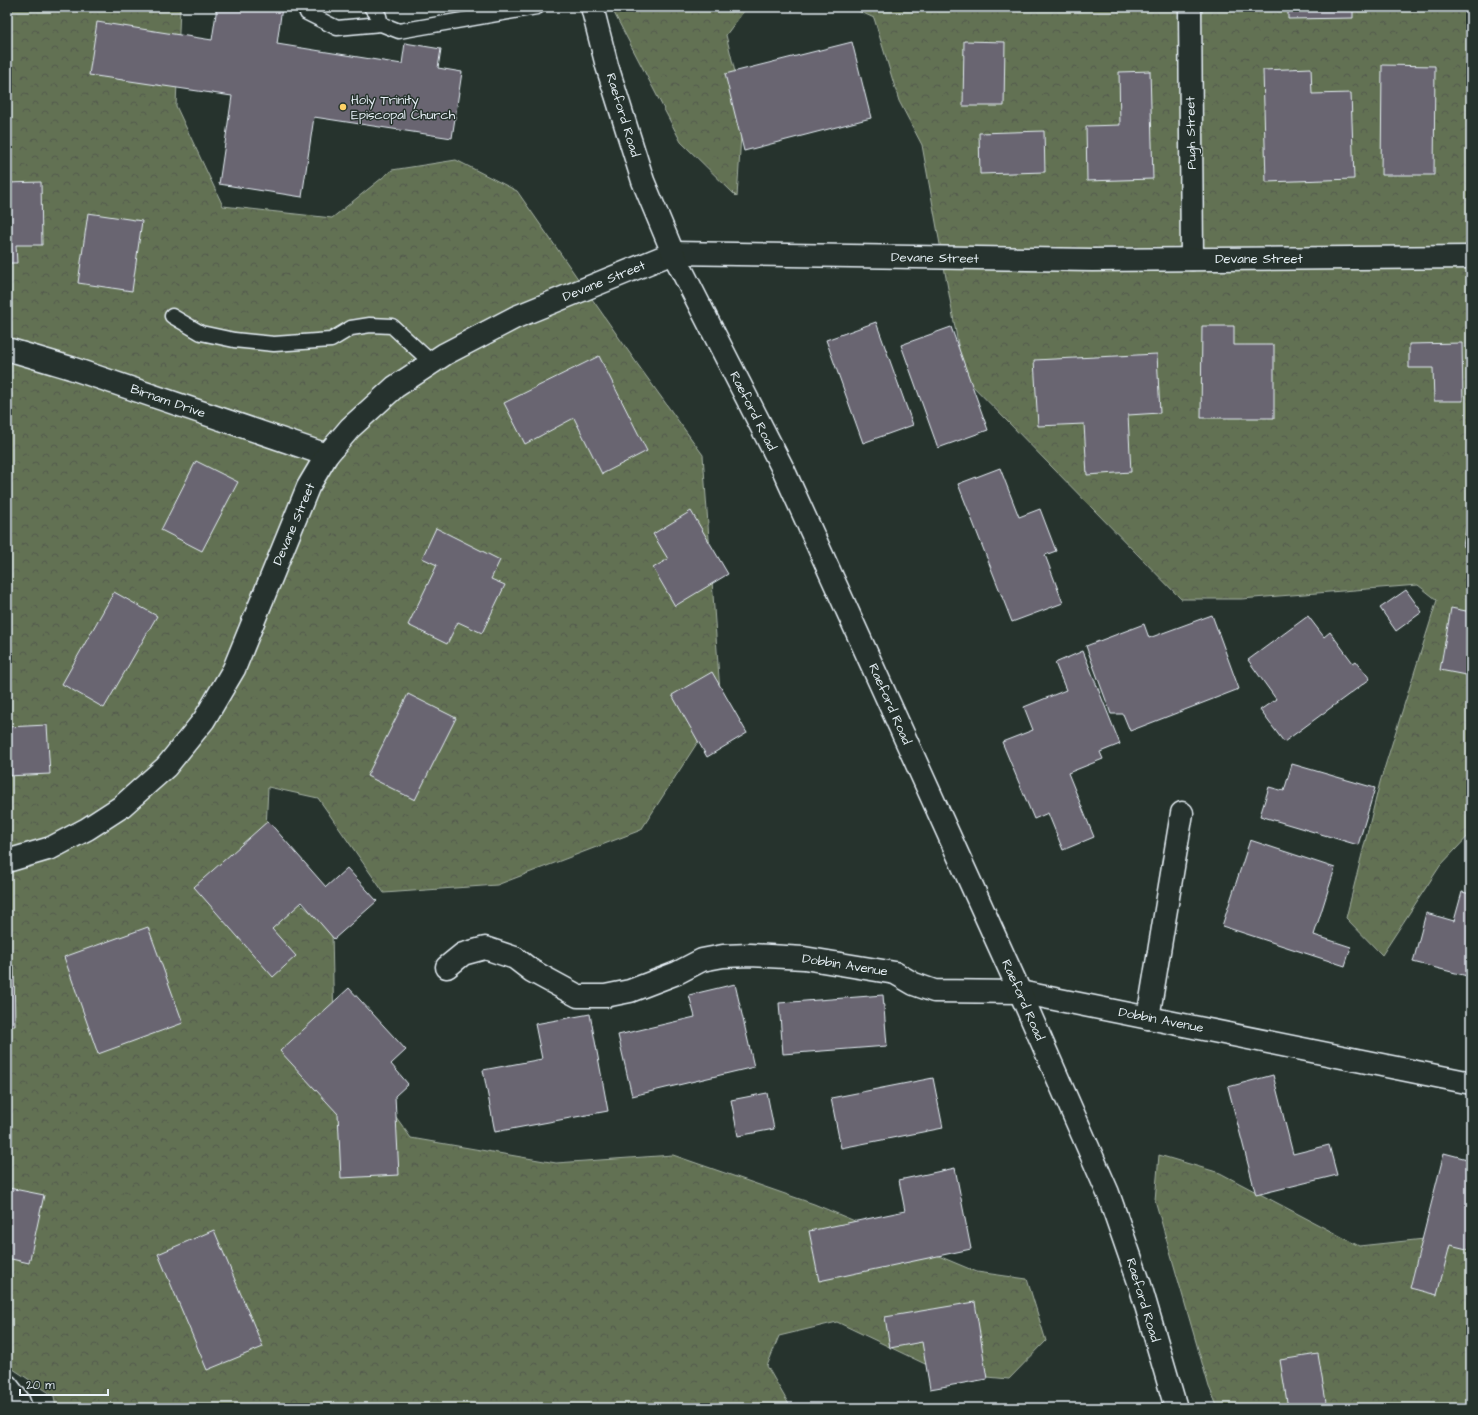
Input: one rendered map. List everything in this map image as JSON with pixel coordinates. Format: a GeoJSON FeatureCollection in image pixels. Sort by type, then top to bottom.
{"type":"FeatureCollection","features":[{"type":"Feature","properties":{"kind":"street","name":"Raeford Road"},"geometry":{"type":"LineString","coordinates":[[592,7],[607,66],[643,181],[673,253],[784,471],[1020,992],[1108,1193],[1140,1285],[1176,1408]]}},
{"type":"Feature","properties":{"kind":"street","name":"Pugh Street"},"geometry":{"type":"LineString","coordinates":[[1190,7],[1192,259]]}},
{"type":"Feature","properties":{"kind":"street","name":"Devane Street"},"geometry":{"type":"LineString","coordinates":[[7,861],[51,848],[87,829],[120,807],[166,767],[204,720],[234,669],[308,487],[327,455],[350,428],[395,387],[445,354],[516,317],[673,253],[1084,260],[1471,257]]}},
{"type":"Feature","properties":{"kind":"street","name":"Birnam Drive"},"geometry":{"type":"LineString","coordinates":[[7,349],[71,368],[327,455]]}},
{"type":"Feature","properties":{"kind":"street"},"geometry":{"type":"LineString","coordinates":[[1148,1018],[1182,813]]}},
{"type":"Feature","properties":{"kind":"street","name":"Dobbin Avenue"},"geometry":{"type":"LineString","coordinates":[[447,967],[463,954],[485,948],[515,958],[532,971],[578,996],[605,996],[630,991],[677,973],[702,960],[723,956],[750,955],[804,958],[896,973],[914,984],[934,991],[1020,992],[1471,1083]]}},
{"type":"Feature","properties":{"kind":"street"},"geometry":{"type":"LineString","coordinates":[[7,1386],[18,1400],[21,1408]]}},
{"type":"Feature","properties":{"kind":"lane"},"geometry":{"type":"LineString","coordinates":[[305,7],[307,13],[337,28],[381,24],[399,31],[537,7]]}},
{"type":"Feature","properties":{"kind":"lane"},"geometry":{"type":"LineString","coordinates":[[371,7],[379,16],[381,24]]}},
{"type":"Feature","properties":{"kind":"lane"},"geometry":{"type":"LineString","coordinates":[[172,316],[201,333],[234,340],[274,344],[331,340],[351,328],[370,324],[392,326],[432,363]]}},
{"type":"Feature","properties":{"kind":"green space"},"geometry":{"type":"Polygon","coordinates":[[[7,7],[180,7],[176,106],[223,206],[332,218],[392,170],[456,160],[517,191],[638,365],[703,455],[721,706],[641,830],[497,885],[384,893],[318,798],[268,787],[264,872],[332,931],[334,1030],[411,1138],[556,1163],[673,1155],[814,1204],[977,1272],[1027,1279],[1046,1341],[1009,1379],[944,1373],[837,1322],[779,1336],[767,1366],[791,1408],[56,1408],[54,1396],[7,1365],[7,7]]]}},
{"type":"Feature","properties":{"kind":"green space"},"geometry":{"type":"Polygon","coordinates":[[[611,7],[747,7],[726,35],[743,105],[737,197],[681,142],[611,7]]]}},
{"type":"Feature","properties":{"kind":"green space"},"geometry":{"type":"Polygon","coordinates":[[[850,7],[1471,7],[1471,833],[1440,866],[1382,955],[1346,918],[1380,782],[1437,600],[1418,585],[1241,599],[1181,599],[964,377],[922,145],[899,101],[874,18],[850,7]]]}},
{"type":"Feature","properties":{"kind":"green space"},"geometry":{"type":"Polygon","coordinates":[[[1159,1155],[1220,1173],[1359,1246],[1471,1234],[1471,1408],[1218,1408],[1209,1387],[1155,1200],[1159,1155]]]}},
{"type":"Feature","properties":{"kind":"building","name":"Holy Trinity Episcopal Church"},"geometry":{"type":"Polygon","coordinates":[[[217,7],[282,7],[277,44],[402,64],[405,43],[441,49],[438,68],[462,72],[452,138],[314,117],[302,197],[219,184],[232,96],[89,75],[97,22],[212,40],[217,7]]]}},
{"type":"Feature","properties":{"kind":"building"},"geometry":{"type":"Polygon","coordinates":[[[1288,7],[1353,7],[1353,18],[1288,19],[1288,7]]]}},
{"type":"Feature","properties":{"kind":"building"},"geometry":{"type":"Polygon","coordinates":[[[964,41],[1005,42],[1004,106],[963,106],[964,41]]]}},
{"type":"Feature","properties":{"kind":"building"},"geometry":{"type":"Polygon","coordinates":[[[852,42],[871,118],[744,151],[725,74],[852,42]]]}},
{"type":"Feature","properties":{"kind":"building"},"geometry":{"type":"Polygon","coordinates":[[[1382,65],[1435,66],[1434,175],[1381,175],[1382,65]]]}},
{"type":"Feature","properties":{"kind":"building"},"geometry":{"type":"Polygon","coordinates":[[[1311,68],[1312,94],[1351,93],[1354,179],[1266,182],[1263,70],[1311,68]]]}},
{"type":"Feature","properties":{"kind":"building"},"geometry":{"type":"Polygon","coordinates":[[[1150,71],[1153,179],[1087,181],[1086,126],[1120,125],[1119,72],[1150,71]]]}},
{"type":"Feature","properties":{"kind":"building"},"geometry":{"type":"Polygon","coordinates":[[[1044,131],[1045,172],[980,174],[979,133],[1044,131]]]}},
{"type":"Feature","properties":{"kind":"building"},"geometry":{"type":"Polygon","coordinates":[[[41,182],[42,245],[16,245],[17,263],[7,263],[7,183],[41,182]]]}},
{"type":"Feature","properties":{"kind":"building"},"geometry":{"type":"Polygon","coordinates":[[[88,213],[142,221],[132,291],[78,283],[88,213]]]}},
{"type":"Feature","properties":{"kind":"building"},"geometry":{"type":"Polygon","coordinates":[[[876,322],[913,425],[863,443],[826,340],[876,322]]]}},
{"type":"Feature","properties":{"kind":"building"},"geometry":{"type":"Polygon","coordinates":[[[1202,326],[1234,326],[1234,345],[1274,345],[1274,418],[1201,418],[1202,326]]]}},
{"type":"Feature","properties":{"kind":"building"},"geometry":{"type":"Polygon","coordinates":[[[951,327],[988,430],[938,448],[901,345],[951,327]]]}},
{"type":"Feature","properties":{"kind":"building"},"geometry":{"type":"Polygon","coordinates":[[[1462,343],[1463,401],[1434,401],[1433,368],[1409,368],[1409,344],[1462,343]]]}},
{"type":"Feature","properties":{"kind":"building"},"geometry":{"type":"Polygon","coordinates":[[[1157,354],[1160,413],[1128,415],[1131,472],[1087,475],[1084,424],[1038,426],[1034,360],[1157,354]]]}},
{"type":"Feature","properties":{"kind":"building"},"geometry":{"type":"Polygon","coordinates":[[[599,356],[647,451],[602,474],[574,418],[525,444],[504,403],[599,356]]]}},
{"type":"Feature","properties":{"kind":"building"},"geometry":{"type":"Polygon","coordinates":[[[196,461],[238,482],[202,551],[161,530],[196,461]]]}},
{"type":"Feature","properties":{"kind":"building"},"geometry":{"type":"Polygon","coordinates":[[[1000,468],[1019,517],[1040,509],[1056,551],[1045,555],[1063,603],[1012,622],[958,484],[1000,468]]]}},
{"type":"Feature","properties":{"kind":"building"},"geometry":{"type":"Polygon","coordinates":[[[1471,502],[1471,547],[1463,546],[1471,502]]]}},
{"type":"Feature","properties":{"kind":"building"},"geometry":{"type":"Polygon","coordinates":[[[691,511],[728,574],[675,606],[653,568],[668,559],[653,534],[691,511]]]}},
{"type":"Feature","properties":{"kind":"building"},"geometry":{"type":"Polygon","coordinates":[[[436,528],[500,560],[491,579],[505,585],[482,633],[458,622],[447,644],[408,625],[437,565],[422,558],[436,528]]]}},
{"type":"Feature","properties":{"kind":"building"},"geometry":{"type":"Polygon","coordinates":[[[1406,590],[1422,612],[1396,631],[1380,608],[1406,590]]]}},
{"type":"Feature","properties":{"kind":"building"},"geometry":{"type":"Polygon","coordinates":[[[114,592],[157,616],[104,708],[62,684],[114,592]]]}},
{"type":"Feature","properties":{"kind":"building"},"geometry":{"type":"Polygon","coordinates":[[[1451,608],[1471,612],[1471,676],[1440,670],[1451,608]]]}},
{"type":"Feature","properties":{"kind":"building"},"geometry":{"type":"Polygon","coordinates":[[[1212,615],[1239,689],[1130,731],[1123,714],[1111,714],[1086,646],[1144,624],[1149,638],[1212,615]]]}},
{"type":"Feature","properties":{"kind":"building"},"geometry":{"type":"Polygon","coordinates":[[[1308,616],[1324,637],[1330,632],[1353,663],[1356,661],[1370,679],[1284,742],[1260,710],[1276,699],[1248,660],[1308,616]]]}},
{"type":"Feature","properties":{"kind":"building"},"geometry":{"type":"Polygon","coordinates":[[[1083,651],[1120,744],[1100,752],[1103,759],[1068,773],[1094,837],[1063,850],[1048,813],[1034,819],[1002,742],[1033,730],[1024,707],[1066,690],[1055,663],[1083,651]]]}},
{"type":"Feature","properties":{"kind":"building"},"geometry":{"type":"Polygon","coordinates":[[[712,672],[747,733],[707,757],[672,695],[712,672]]]}},
{"type":"Feature","properties":{"kind":"building"},"geometry":{"type":"Polygon","coordinates":[[[408,694],[456,718],[415,800],[367,776],[408,694]]]}},
{"type":"Feature","properties":{"kind":"building"},"geometry":{"type":"Polygon","coordinates":[[[47,725],[50,774],[7,776],[7,727],[47,725]]]}},
{"type":"Feature","properties":{"kind":"building"},"geometry":{"type":"Polygon","coordinates":[[[1292,764],[1375,788],[1358,845],[1260,816],[1269,787],[1284,791],[1292,764]]]}},
{"type":"Feature","properties":{"kind":"building"},"geometry":{"type":"Polygon","coordinates":[[[268,821],[326,887],[347,868],[377,901],[334,939],[302,902],[272,929],[296,956],[273,977],[194,887],[268,821]]]}},
{"type":"Feature","properties":{"kind":"building"},"geometry":{"type":"Polygon","coordinates":[[[1250,840],[1335,868],[1314,935],[1351,947],[1345,966],[1222,926],[1250,840]]]}},
{"type":"Feature","properties":{"kind":"building"},"geometry":{"type":"Polygon","coordinates":[[[1462,892],[1471,894],[1471,977],[1413,962],[1426,913],[1454,921],[1462,892]]]}},
{"type":"Feature","properties":{"kind":"building"},"geometry":{"type":"Polygon","coordinates":[[[148,927],[183,1023],[98,1054],[64,957],[148,927]]]}},
{"type":"Feature","properties":{"kind":"building"},"geometry":{"type":"Polygon","coordinates":[[[7,966],[14,966],[15,1026],[7,1026],[7,966]]]}},
{"type":"Feature","properties":{"kind":"building"},"geometry":{"type":"Polygon","coordinates":[[[735,984],[754,1067],[632,1096],[618,1035],[695,1017],[689,995],[735,984]]]}},
{"type":"Feature","properties":{"kind":"building"},"geometry":{"type":"Polygon","coordinates":[[[349,988],[406,1050],[391,1064],[408,1084],[395,1096],[399,1175],[341,1178],[338,1114],[280,1051],[349,988]]]}},
{"type":"Feature","properties":{"kind":"building"},"geometry":{"type":"Polygon","coordinates":[[[883,995],[887,1046],[783,1054],[779,1003],[883,995]]]}},
{"type":"Feature","properties":{"kind":"building"},"geometry":{"type":"Polygon","coordinates":[[[590,1014],[608,1111],[495,1132],[483,1070],[542,1059],[535,1024],[590,1014]]]}},
{"type":"Feature","properties":{"kind":"building"},"geometry":{"type":"Polygon","coordinates":[[[1273,1075],[1293,1154],[1329,1145],[1337,1175],[1256,1195],[1228,1087],[1273,1075]]]}},
{"type":"Feature","properties":{"kind":"building"},"geometry":{"type":"Polygon","coordinates":[[[933,1078],[943,1128],[841,1148],[831,1098],[933,1078]]]}},
{"type":"Feature","properties":{"kind":"building"},"geometry":{"type":"Polygon","coordinates":[[[767,1093],[774,1129],[738,1136],[731,1100],[767,1093]]]}},
{"type":"Feature","properties":{"kind":"building"},"geometry":{"type":"Polygon","coordinates":[[[1444,1153],[1471,1160],[1471,1250],[1450,1245],[1437,1295],[1410,1288],[1444,1153]]]}},
{"type":"Feature","properties":{"kind":"building"},"geometry":{"type":"Polygon","coordinates":[[[955,1168],[971,1249],[819,1281],[809,1231],[905,1211],[899,1180],[955,1168]]]}},
{"type":"Feature","properties":{"kind":"building"},"geometry":{"type":"Polygon","coordinates":[[[9,1188],[44,1195],[29,1263],[7,1258],[7,1200],[9,1188]]]}},
{"type":"Feature","properties":{"kind":"building"},"geometry":{"type":"Polygon","coordinates":[[[214,1230],[263,1347],[207,1370],[158,1254],[214,1230]]]}},
{"type":"Feature","properties":{"kind":"building"},"geometry":{"type":"Polygon","coordinates":[[[975,1302],[987,1379],[930,1389],[922,1342],[890,1348],[885,1317],[975,1302]]]}},
{"type":"Feature","properties":{"kind":"building"},"geometry":{"type":"Polygon","coordinates":[[[1318,1354],[1327,1408],[1288,1408],[1280,1360],[1318,1354]]]}},
{"type":"Feature","properties":{"kind":"place","name":"Holy Trinity Episcopal Church"},"geometry":{"type":"Point","coordinates":[343,107]}}]}
